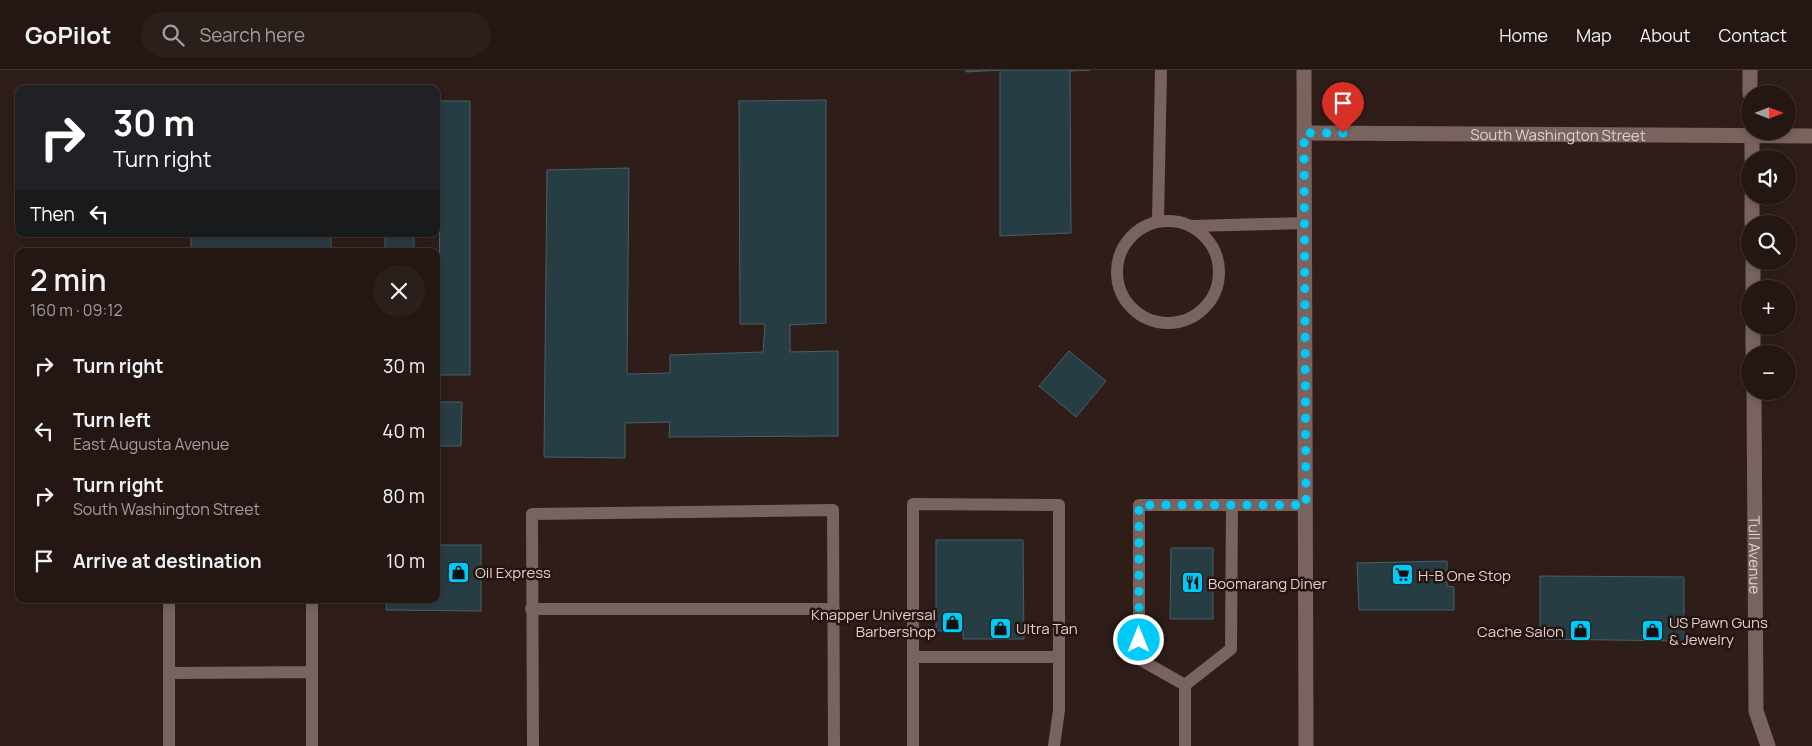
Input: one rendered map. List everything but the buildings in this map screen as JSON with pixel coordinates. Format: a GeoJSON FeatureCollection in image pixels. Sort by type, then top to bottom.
{"type":"FeatureCollection","features":[{"type":"Feature","properties":{"kind":"street"},"geometry":{"type":"LineString","coordinates":[[1304,70],[1306,746]]}},
{"type":"Feature","properties":{"kind":"street"},"geometry":{"type":"LineString","coordinates":[[1750,70],[1750,85]]}},
{"type":"Feature","properties":{"kind":"street","name":"South Washington Street"},"geometry":{"type":"LineString","coordinates":[[1304,133],[1741,134]]}},
{"type":"Feature","properties":{"kind":"street","name":"South Washington Street"},"geometry":{"type":"LineString","coordinates":[[1796,135],[1812,136]]}},
{"type":"Feature","properties":{"kind":"street","name":"Tull Avenue"},"geometry":{"type":"LineString","coordinates":[[1754,400],[1756,711],[1768,746]]}},
{"type":"Feature","properties":{"kind":"lane"},"geometry":{"type":"LineString","coordinates":[[1158,220],[1160,70]]}},
{"type":"Feature","properties":{"kind":"lane"},"geometry":{"type":"LineString","coordinates":[[1158,220],[1176,220],[1192,226],[1206,237],[1215,252],[1219,269],[1217,286],[1210,301],[1199,313],[1184,321],[1167,324],[1151,321],[1136,313],[1125,301],[1118,286],[1116,269],[1119,253],[1128,238],[1142,226],[1158,220]]}},
{"type":"Feature","properties":{"kind":"lane"},"geometry":{"type":"LineString","coordinates":[[1192,226],[1305,223]]}},
{"type":"Feature","properties":{"kind":"lane"},"geometry":{"type":"LineString","coordinates":[[913,746],[913,504],[1059,505],[1059,710],[1054,746]]}},
{"type":"Feature","properties":{"kind":"lane"},"geometry":{"type":"LineString","coordinates":[[1185,685],[1139,659],[1139,505],[1306,505]]}},
{"type":"Feature","properties":{"kind":"lane"},"geometry":{"type":"LineString","coordinates":[[1185,685],[1231,649],[1232,505]]}},
{"type":"Feature","properties":{"kind":"lane"},"geometry":{"type":"LineString","coordinates":[[533,746],[532,514],[833,510],[834,746]]}},
{"type":"Feature","properties":{"kind":"lane"},"geometry":{"type":"LineString","coordinates":[[169,603],[169,746]]}},
{"type":"Feature","properties":{"kind":"lane"},"geometry":{"type":"LineString","coordinates":[[312,603],[312,746]]}},
{"type":"Feature","properties":{"kind":"lane"},"geometry":{"type":"LineString","coordinates":[[531,609],[834,609]]}},
{"type":"Feature","properties":{"kind":"lane"},"geometry":{"type":"LineString","coordinates":[[913,657],[1059,657]]}},
{"type":"Feature","properties":{"kind":"lane"},"geometry":{"type":"LineString","coordinates":[[169,673],[312,672]]}},
{"type":"Feature","properties":{"kind":"lane"},"geometry":{"type":"LineString","coordinates":[[1185,685],[1185,746]]}},
{"type":"Feature","properties":{"kind":"place","name":"Oil Express"},"geometry":{"type":"Point","coordinates":[459,572]}},
{"type":"Feature","properties":{"kind":"place","name":"H-B One Stop"},"geometry":{"type":"Point","coordinates":[1402,575]}},
{"type":"Feature","properties":{"kind":"place","name":"Boomarang Diner"},"geometry":{"type":"Point","coordinates":[1192,583]}},
{"type":"Feature","properties":{"kind":"place","name":"Knapper Universal Barbershop"},"geometry":{"type":"Point","coordinates":[952,623]}},
{"type":"Feature","properties":{"kind":"place","name":"Ultra Tan"},"geometry":{"type":"Point","coordinates":[1000,628]}},
{"type":"Feature","properties":{"kind":"place","name":"Cache Salon"},"geometry":{"type":"Point","coordinates":[1580,631]}},
{"type":"Feature","properties":{"kind":"place","name":"US Pawn Guns & Jewelry"},"geometry":{"type":"Point","coordinates":[1653,631]}},
{"type":"Feature","properties":{"kind":"route"},"geometry":{"type":"LineString","coordinates":[[1139,640],[1139,505],[1306,505],[1304,133],[1343,133]]}}]}
